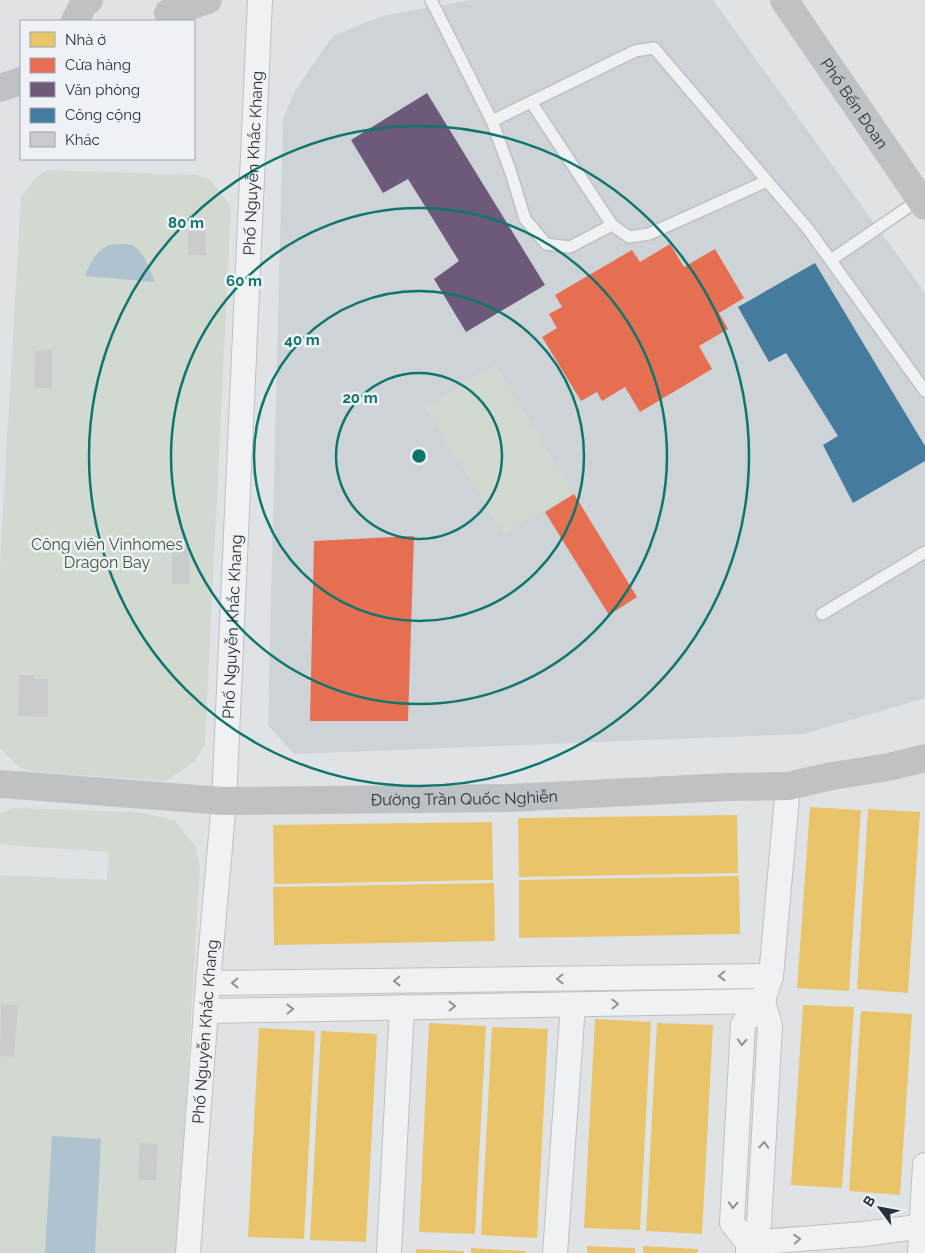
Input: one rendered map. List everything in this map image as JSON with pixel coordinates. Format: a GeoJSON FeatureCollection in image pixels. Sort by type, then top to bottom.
{"type":"FeatureCollection","features":[{"type":"Feature","properties":{"kind":"street"},"geometry":{"type":"LineString","coordinates":[[76,20],[83,5],[89,0]]}},
{"type":"Feature","properties":{"kind":"street"},"geometry":{"type":"LineString","coordinates":[[166,11],[208,0]]}},
{"type":"Feature","properties":{"kind":"street","name":"Phố Nguyễn Khắc Khang"},"geometry":{"type":"LineString","coordinates":[[188,1253],[224,801],[260,0]]}},
{"type":"Feature","properties":{"kind":"street","name":"Phố Bến Đoan"},"geometry":{"type":"LineString","coordinates":[[784,0],[923,202]]}},
{"type":"Feature","properties":{"kind":"street"},"geometry":{"type":"LineString","coordinates":[[0,88],[20,81]]}},
{"type":"Feature","properties":{"kind":"street","name":"Đường Trần Quốc Nghiễn"},"geometry":{"type":"LineString","coordinates":[[0,784],[224,801],[510,798],[728,787],[788,786],[832,776],[889,767],[925,758]]}},
{"type":"Feature","properties":{"kind":"street"},"geometry":{"type":"LineString","coordinates":[[748,1248],[759,1224],[760,1215],[770,1026],[763,1001],[771,976],[788,786]]}},
{"type":"Feature","properties":{"kind":"street"},"geometry":{"type":"LineString","coordinates":[[208,983],[771,976]]}},
{"type":"Feature","properties":{"kind":"street"},"geometry":{"type":"LineString","coordinates":[[206,1011],[763,1001]]}},
{"type":"Feature","properties":{"kind":"street"},"geometry":{"type":"LineString","coordinates":[[556,1253],[573,1005]]}},
{"type":"Feature","properties":{"kind":"street"},"geometry":{"type":"LineString","coordinates":[[389,1253],[402,1007]]}},
{"type":"Feature","properties":{"kind":"street"},"geometry":{"type":"LineString","coordinates":[[920,1253],[925,1166]]}},
{"type":"Feature","properties":{"kind":"street"},"geometry":{"type":"LineString","coordinates":[[748,1248],[923,1226]]}},
{"type":"Feature","properties":{"kind":"lane"},"geometry":{"type":"LineString","coordinates":[[431,0],[492,121],[525,219],[546,244],[570,247],[612,225]]}},
{"type":"Feature","properties":{"kind":"lane"},"geometry":{"type":"LineString","coordinates":[[492,121],[635,52],[654,48],[808,228],[925,391]]}},
{"type":"Feature","properties":{"kind":"lane"},"geometry":{"type":"LineString","coordinates":[[531,102],[612,225],[629,237],[649,234],[767,181]]}},
{"type":"Feature","properties":{"kind":"lane"},"geometry":{"type":"LineString","coordinates":[[831,260],[923,202]]}},
{"type":"Feature","properties":{"kind":"lane"},"geometry":{"type":"LineString","coordinates":[[822,614],[925,552]]}},
{"type":"Feature","properties":{"kind":"shaded area"},"geometry":{"type":"Polygon","coordinates":[[[471,0],[713,0],[925,293],[925,698],[803,734],[294,754],[268,725],[283,119],[296,89],[333,36],[382,16],[471,0]]]}},
{"type":"Feature","properties":{"kind":"green space","name":"Công viên Vinhomes Dragon Bay"},"geometry":{"type":"Polygon","coordinates":[[[48,170],[197,175],[210,180],[231,206],[205,744],[194,762],[166,781],[34,772],[19,767],[0,748],[0,563],[21,197],[36,177],[48,170]]]}},
{"type":"Feature","properties":{"kind":"green space"},"geometry":{"type":"Polygon","coordinates":[[[495,364],[573,492],[504,535],[425,407],[495,364]]]}},
{"type":"Feature","properties":{"kind":"green space"},"geometry":{"type":"Polygon","coordinates":[[[13,808],[138,812],[174,820],[196,847],[200,867],[177,1253],[0,1253],[0,875],[107,880],[109,852],[5,845],[0,843],[0,813],[13,808]]]}},
{"type":"Feature","properties":{"kind":"water"},"geometry":{"type":"Polygon","coordinates":[[[109,245],[131,245],[138,249],[147,262],[155,282],[85,276],[91,262],[101,250],[109,245]]]}},
{"type":"Feature","properties":{"kind":"water"},"geometry":{"type":"Polygon","coordinates":[[[52,1136],[101,1139],[95,1253],[45,1253],[52,1136]]]}},
{"type":"Feature","properties":{"kind":"building: Nhà ở"},"geometry":{"type":"Polygon","coordinates":[[[810,807],[861,810],[849,991],[797,988],[810,807]]]}},
{"type":"Feature","properties":{"kind":"building: Nhà ở"},"geometry":{"type":"Polygon","coordinates":[[[868,809],[920,812],[908,993],[857,989],[868,809]]]}},
{"type":"Feature","properties":{"kind":"building: Nhà ở"},"geometry":{"type":"Polygon","coordinates":[[[737,815],[738,873],[519,877],[518,818],[737,815]]]}},
{"type":"Feature","properties":{"kind":"building: Nhà ở"},"geometry":{"type":"Polygon","coordinates":[[[492,822],[493,880],[274,884],[273,825],[492,822]]]}},
{"type":"Feature","properties":{"kind":"building: Nhà ở"},"geometry":{"type":"Polygon","coordinates":[[[739,876],[740,934],[519,938],[519,880],[739,876]]]}},
{"type":"Feature","properties":{"kind":"building: Nhà ở"},"geometry":{"type":"Polygon","coordinates":[[[494,883],[495,941],[274,945],[273,887],[494,883]]]}},
{"type":"Feature","properties":{"kind":"building: Nhà ở"},"geometry":{"type":"Polygon","coordinates":[[[803,1005],[854,1007],[842,1188],[791,1185],[803,1005]]]}},
{"type":"Feature","properties":{"kind":"building: Nhà ở"},"geometry":{"type":"Polygon","coordinates":[[[861,1011],[912,1014],[900,1195],[849,1191],[861,1011]]]}},
{"type":"Feature","properties":{"kind":"building: Nhà ở"},"geometry":{"type":"Polygon","coordinates":[[[595,1019],[651,1022],[640,1230],[584,1228],[595,1019]]]}},
{"type":"Feature","properties":{"kind":"building: Nhà ở"},"geometry":{"type":"Polygon","coordinates":[[[429,1023],[486,1026],[475,1234],[419,1232],[429,1023]]]}},
{"type":"Feature","properties":{"kind":"building: Nhà ở"},"geometry":{"type":"Polygon","coordinates":[[[657,1023],[713,1025],[702,1234],[646,1231],[657,1023]]]}},
{"type":"Feature","properties":{"kind":"building: Nhà ở"},"geometry":{"type":"Polygon","coordinates":[[[492,1027],[548,1029],[537,1238],[481,1235],[492,1027]]]}},
{"type":"Feature","properties":{"kind":"building: Nhà ở"},"geometry":{"type":"Polygon","coordinates":[[[259,1028],[315,1031],[304,1239],[248,1237],[259,1028]]]}},
{"type":"Feature","properties":{"kind":"building: Nhà ở"},"geometry":{"type":"Polygon","coordinates":[[[321,1031],[377,1034],[366,1242],[310,1240],[321,1031]]]}},
{"type":"Feature","properties":{"kind":"building: Nhà ở"},"geometry":{"type":"Polygon","coordinates":[[[587,1246],[635,1248],[635,1253],[587,1253],[587,1246]]]}},
{"type":"Feature","properties":{"kind":"building: Nhà ở"},"geometry":{"type":"Polygon","coordinates":[[[643,1246],[698,1249],[697,1253],[643,1253],[643,1246]]]}},
{"type":"Feature","properties":{"kind":"building: Nhà ở"},"geometry":{"type":"Polygon","coordinates":[[[471,1248],[526,1251],[526,1253],[471,1253],[471,1248]]]}},
{"type":"Feature","properties":{"kind":"building: Nhà ở"},"geometry":{"type":"Polygon","coordinates":[[[416,1249],[464,1251],[464,1253],[416,1253],[416,1249]]]}},
{"type":"Feature","properties":{"kind":"building: Cửa hàng"},"geometry":{"type":"Polygon","coordinates":[[[670,244],[684,267],[715,249],[744,298],[719,313],[728,329],[699,346],[712,369],[640,412],[625,387],[602,401],[597,392],[581,401],[542,337],[557,328],[549,314],[562,307],[555,295],[632,250],[640,262],[670,244]]]}},
{"type":"Feature","properties":{"kind":"building: Cửa hàng"},"geometry":{"type":"Polygon","coordinates":[[[574,494],[637,597],[609,615],[545,512],[574,494]]]}},
{"type":"Feature","properties":{"kind":"building: Cửa hàng"},"geometry":{"type":"Polygon","coordinates":[[[414,536],[408,721],[310,721],[314,541],[414,536]]]}},
{"type":"Feature","properties":{"kind":"building: Văn phòng"},"geometry":{"type":"Polygon","coordinates":[[[427,93],[545,285],[466,332],[434,279],[459,261],[408,179],[383,193],[351,140],[427,93]]]}},
{"type":"Feature","properties":{"kind":"building: Công cộng"},"geometry":{"type":"Polygon","coordinates":[[[815,263],[925,446],[925,461],[853,503],[823,445],[838,436],[786,353],[769,362],[738,307],[815,263]]]}},
{"type":"Feature","properties":{"kind":"building: Khác"},"geometry":{"type":"Polygon","coordinates":[[[188,217],[206,217],[206,255],[188,255],[188,217]]]}},
{"type":"Feature","properties":{"kind":"building: Khác"},"geometry":{"type":"Polygon","coordinates":[[[52,350],[52,388],[34,388],[35,351],[52,350]]]}},
{"type":"Feature","properties":{"kind":"building: Khác"},"geometry":{"type":"Polygon","coordinates":[[[172,546],[189,547],[190,584],[172,584],[172,546]]]}},
{"type":"Feature","properties":{"kind":"building: Khác"},"geometry":{"type":"Polygon","coordinates":[[[19,675],[34,675],[34,679],[48,679],[48,717],[18,716],[19,675]]]}},
{"type":"Feature","properties":{"kind":"building: Khác"},"geometry":{"type":"Polygon","coordinates":[[[1,1004],[18,1005],[14,1057],[0,1056],[1,1004]]]}},
{"type":"Feature","properties":{"kind":"building: Khác"},"geometry":{"type":"Polygon","coordinates":[[[140,1143],[158,1144],[156,1180],[138,1180],[140,1143]]]}}]}
